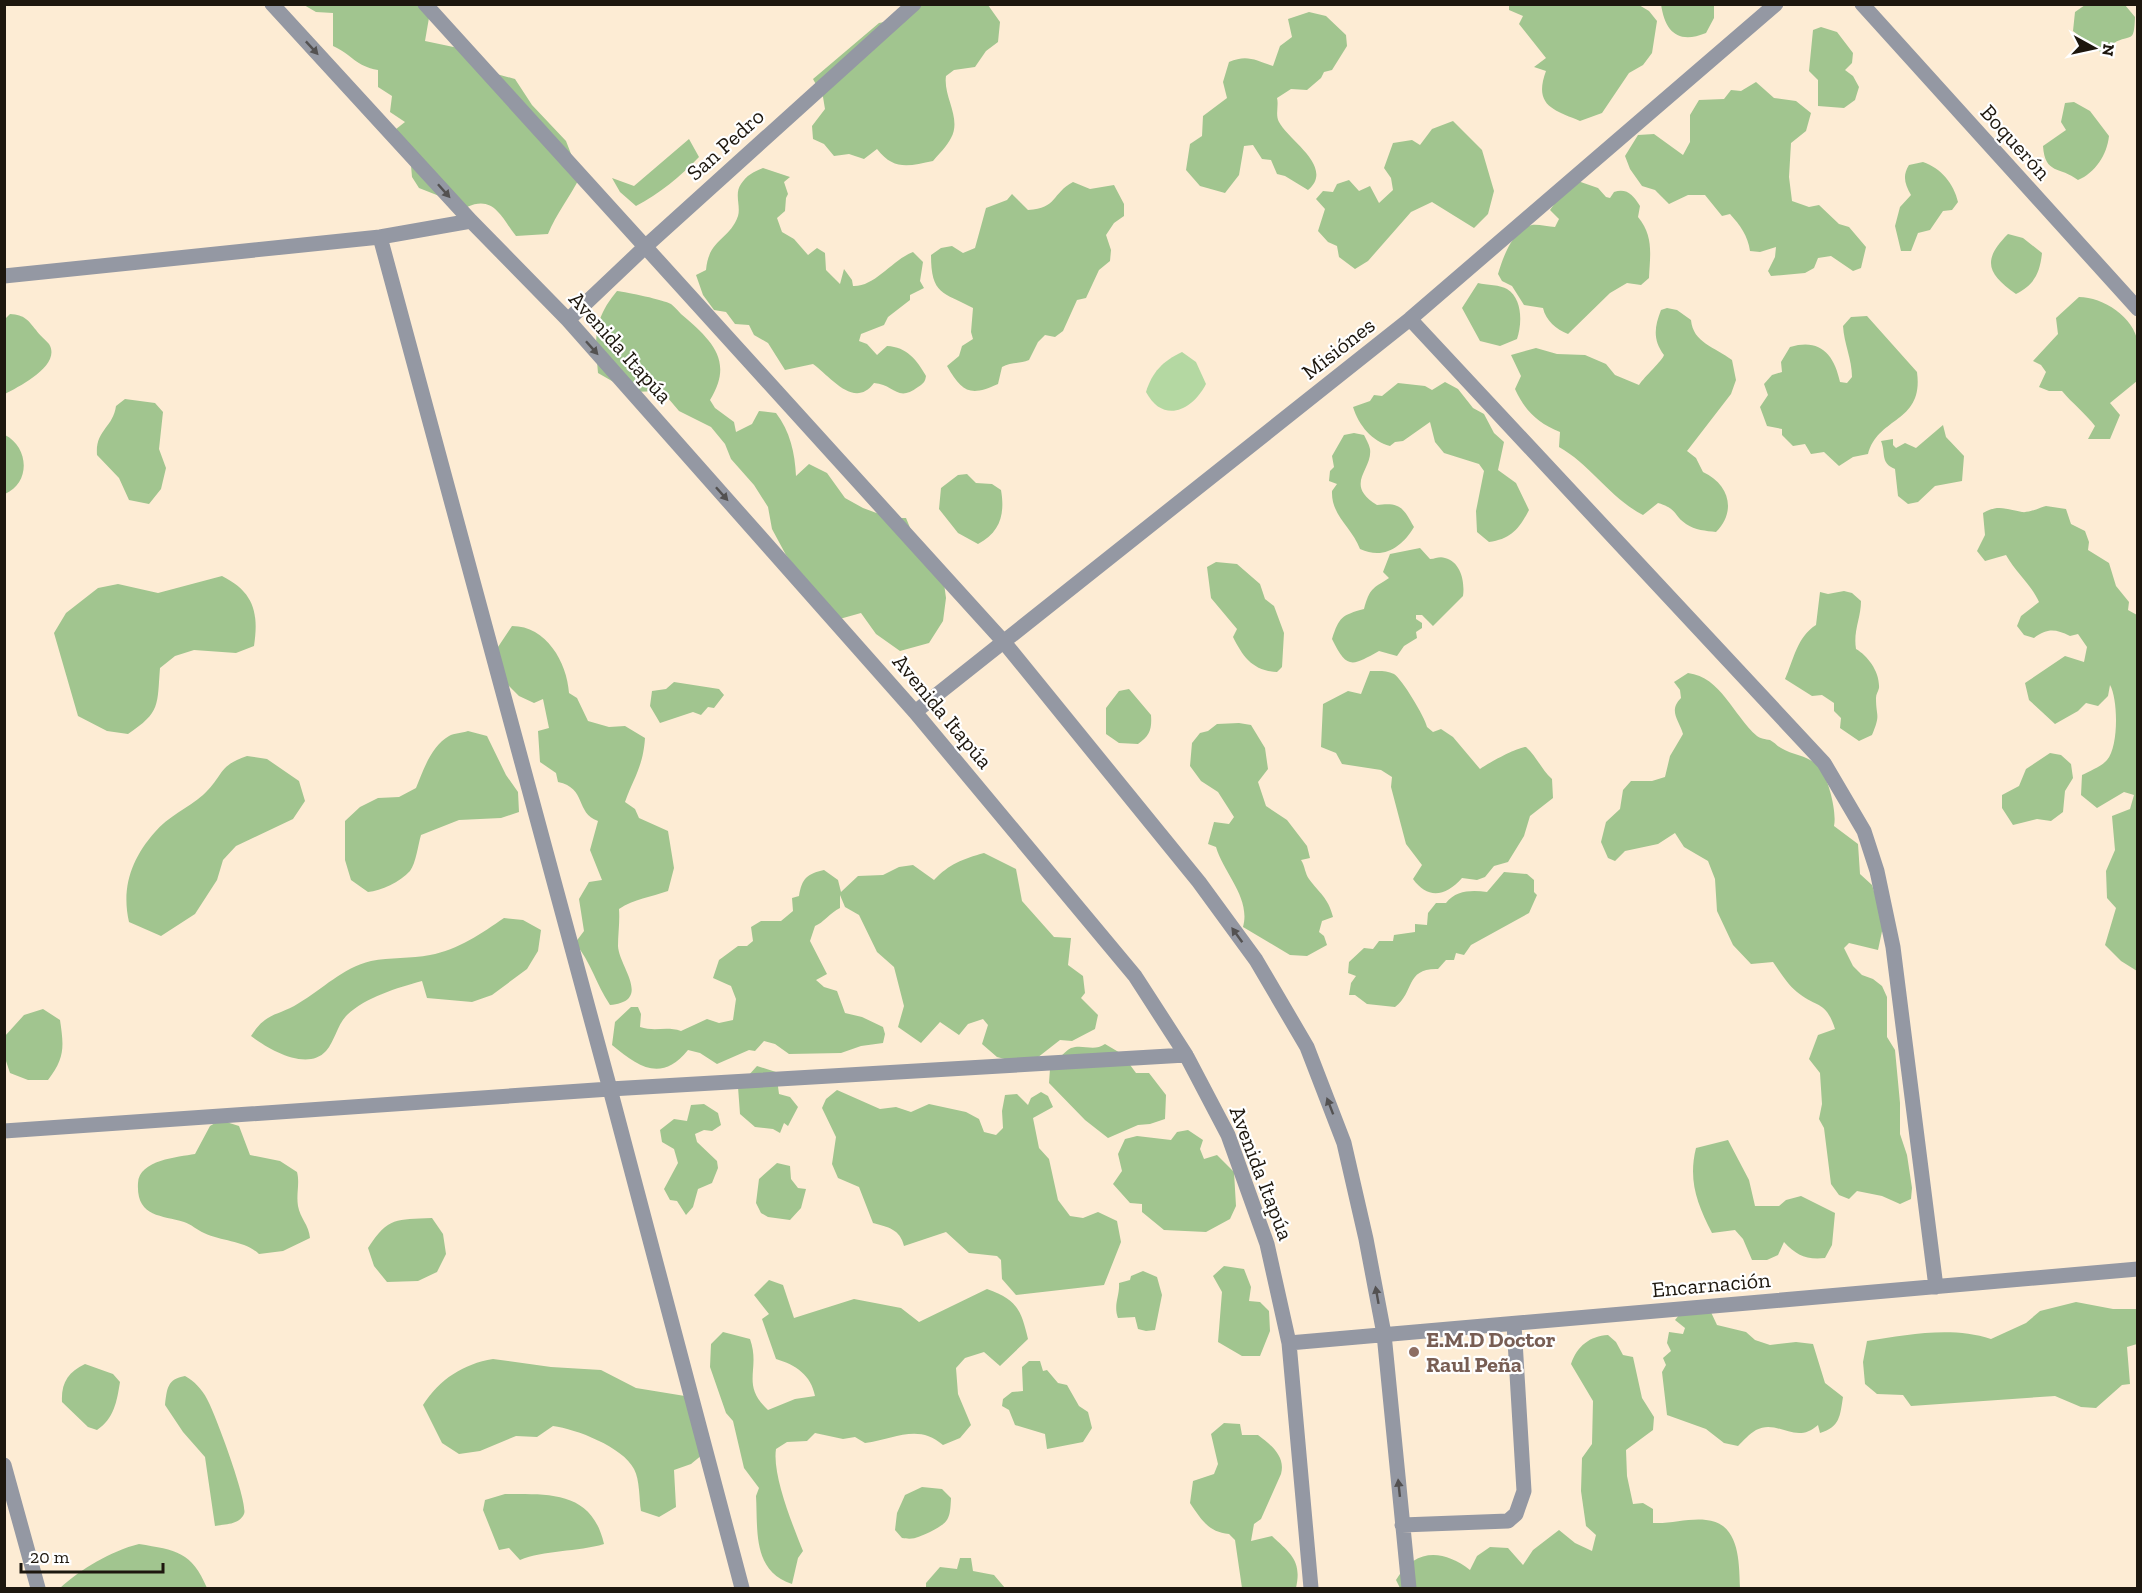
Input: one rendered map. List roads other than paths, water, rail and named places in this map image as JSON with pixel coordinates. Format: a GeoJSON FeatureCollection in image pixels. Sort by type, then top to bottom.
{"type":"FeatureCollection","features":[{"type":"Feature","properties":{"kind":"street","name":"Avenida Itapúa"},"geometry":{"type":"LineString","coordinates":[[272,4],[471,221],[568,320],[915,712],[1134,976],[1186,1055],[1228,1135],[1267,1244],[1289,1343],[1311,1588]]}},
{"type":"Feature","properties":{"kind":"street"},"geometry":{"type":"LineString","coordinates":[[425,4],[1003,641],[1199,882],[1256,960],[1307,1047],[1344,1143],[1366,1239],[1384,1334],[1409,1588]]}},
{"type":"Feature","properties":{"kind":"street","name":"San Pedro"},"geometry":{"type":"LineString","coordinates":[[568,320],[646,246],[915,4]]}},
{"type":"Feature","properties":{"kind":"street","name":"Misiónes"},"geometry":{"type":"LineString","coordinates":[[915,712],[1410,319],[1776,4]]}},
{"type":"Feature","properties":{"kind":"street","name":"Boquerón"},"geometry":{"type":"LineString","coordinates":[[1862,4],[2138,309]]}},
{"type":"Feature","properties":{"kind":"street"},"geometry":{"type":"LineString","coordinates":[[4,276],[380,237],[471,221]]}},
{"type":"Feature","properties":{"kind":"street"},"geometry":{"type":"LineString","coordinates":[[380,237],[742,1588]]}},
{"type":"Feature","properties":{"kind":"street"},"geometry":{"type":"LineString","coordinates":[[1410,319],[1824,763],[1863,831],[1877,871],[1893,947],[1936,1287]]}},
{"type":"Feature","properties":{"kind":"street"},"geometry":{"type":"LineString","coordinates":[[4,1131],[610,1089],[1186,1055]]}},
{"type":"Feature","properties":{"kind":"street","name":"Encarnación"},"geometry":{"type":"LineString","coordinates":[[1289,1343],[2138,1269]]}},
{"type":"Feature","properties":{"kind":"street"},"geometry":{"type":"LineString","coordinates":[[1402,1525],[1508,1521],[1516,1514],[1524,1491],[1514,1324]]}},
{"type":"Feature","properties":{"kind":"street"},"geometry":{"type":"LineString","coordinates":[[4,1465],[38,1588]]}},
{"type":"Feature","properties":{"kind":"place","name":"E.M.D Doctor Raul Peña"},"geometry":{"type":"Point","coordinates":[1414,1352]}}]}
